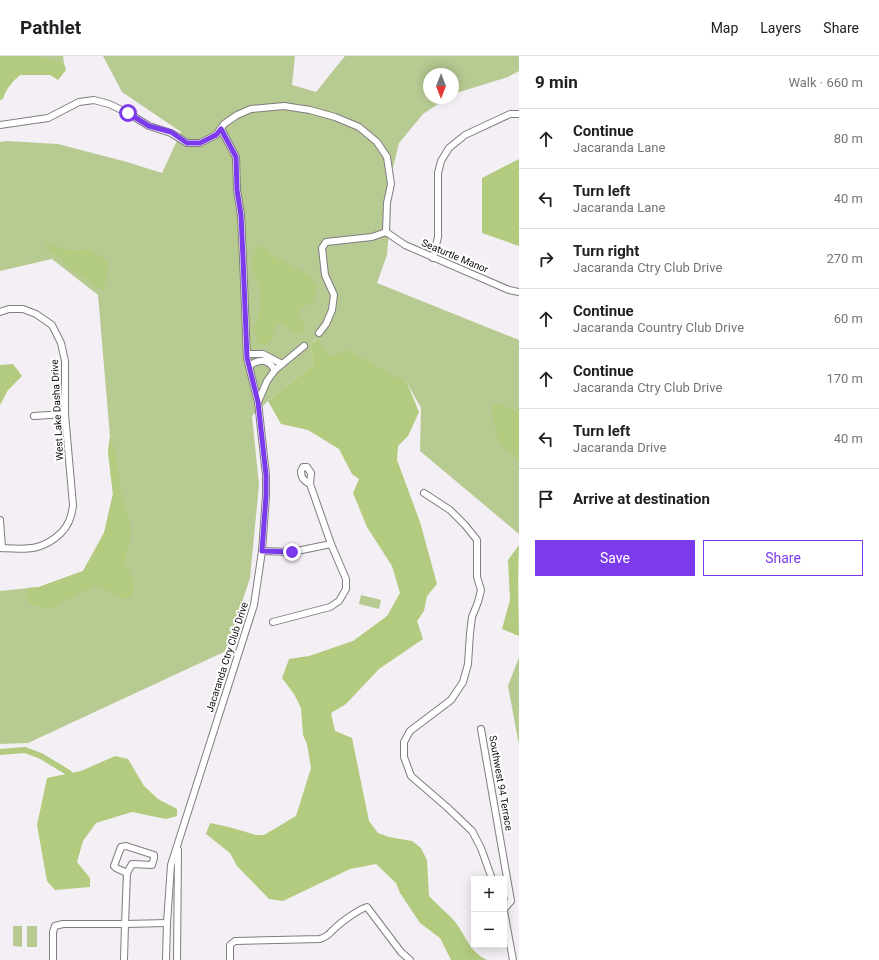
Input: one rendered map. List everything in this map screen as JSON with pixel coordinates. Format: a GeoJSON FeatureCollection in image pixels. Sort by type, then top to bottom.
{"type":"FeatureCollection","features":[{"type":"Feature","properties":{"kind":"street"},"geometry":{"type":"LineString","coordinates":[[0,125],[48,118],[79,102],[94,100],[109,104],[128,113],[149,126],[171,132],[187,143],[200,143],[216,135],[224,124],[237,115],[251,109],[284,106],[310,110],[336,117],[359,127],[377,142],[387,157],[391,184],[387,203],[386,232],[372,237],[326,242],[322,248],[325,275],[334,295],[332,310],[326,324],[319,333]]}},
{"type":"Feature","properties":{"kind":"street"},"geometry":{"type":"LineString","coordinates":[[433,258],[438,237],[438,173],[441,161],[449,148],[465,135],[510,114],[519,114]]}},
{"type":"Feature","properties":{"kind":"street"},"geometry":{"type":"LineString","coordinates":[[221,129],[236,157],[237,190],[241,215],[247,354],[263,354],[282,364]]}},
{"type":"Feature","properties":{"kind":"street","name":"Seaturtle Manor"},"geometry":{"type":"LineString","coordinates":[[386,232],[405,246],[509,290],[519,292]]}},
{"type":"Feature","properties":{"kind":"street","name":"West Lake Dasha Drive"},"geometry":{"type":"LineString","coordinates":[[0,312],[10,309],[23,309],[36,314],[52,325],[61,343],[65,361],[65,414],[73,505],[69,522],[64,530],[47,544],[34,548],[17,550],[1,548]]}},
{"type":"Feature","properties":{"kind":"street"},"geometry":{"type":"LineString","coordinates":[[258,402],[275,370],[304,346]]}},
{"type":"Feature","properties":{"kind":"street","name":"Jacaranda Ctry Club Drive"},"geometry":{"type":"LineString","coordinates":[[166,960],[170,865],[197,786],[254,605],[262,551],[266,475],[258,402],[247,354]]}},
{"type":"Feature","properties":{"kind":"street"},"geometry":{"type":"LineString","coordinates":[[249,366],[261,360],[271,364],[275,370]]}},
{"type":"Feature","properties":{"kind":"street"},"geometry":{"type":"LineString","coordinates":[[34,416],[65,414]]}},
{"type":"Feature","properties":{"kind":"street"},"geometry":{"type":"LineString","coordinates":[[273,622],[330,607],[339,601],[346,589],[346,579],[331,544],[310,484]]}},
{"type":"Feature","properties":{"kind":"street"},"geometry":{"type":"LineString","coordinates":[[424,493],[450,510],[477,540],[477,577],[481,590],[472,617],[468,664],[463,682],[451,700],[410,731],[404,742],[404,757],[411,776],[472,831],[481,848],[491,876]]}},
{"type":"Feature","properties":{"kind":"street"},"geometry":{"type":"LineString","coordinates":[[0,520],[1,548]]}},
{"type":"Feature","properties":{"kind":"street"},"geometry":{"type":"LineString","coordinates":[[262,551],[292,552],[331,544]]}},
{"type":"Feature","properties":{"kind":"street","name":"Southwest 94 Terrace"},"geometry":{"type":"LineString","coordinates":[[481,729],[507,876]]}},
{"type":"Feature","properties":{"kind":"street","name":"Jacaranda Ctry Club Drive"},"geometry":{"type":"LineString","coordinates":[[177,960],[178,840]]}},
{"type":"Feature","properties":{"kind":"street"},"geometry":{"type":"LineString","coordinates":[[124,960],[127,873],[132,864],[152,865],[154,856],[126,846],[122,847],[114,866],[127,873]]}},
{"type":"Feature","properties":{"kind":"street","name":"Southwest 94 Terrace"},"geometry":{"type":"LineString","coordinates":[[507,878],[511,901],[507,906]]}},
{"type":"Feature","properties":{"kind":"street"},"geometry":{"type":"LineString","coordinates":[[230,960],[230,946],[235,941],[320,939],[327,937],[333,930],[361,909],[367,907],[401,952],[410,960]]}},
{"type":"Feature","properties":{"kind":"street"},"geometry":{"type":"LineString","coordinates":[[504,912],[513,960]]}},
{"type":"Feature","properties":{"kind":"street"},"geometry":{"type":"LineString","coordinates":[[53,960],[54,932],[56,926],[63,924],[167,923]]}},
{"type":"Feature","properties":{"kind":"shaded area"},"geometry":{"type":"Polygon","coordinates":[[[0,56],[34,56],[64,63],[66,70],[58,80],[50,75],[20,75],[14,80],[3,99],[0,100],[0,56]]]}},
{"type":"Feature","properties":{"kind":"shaded area"},"geometry":{"type":"Polygon","coordinates":[[[63,56],[64,63],[34,57],[63,56]]]}},
{"type":"Feature","properties":{"kind":"shaded area"},"geometry":{"type":"Polygon","coordinates":[[[103,56],[295,56],[292,85],[316,92],[345,56],[519,56],[519,71],[508,77],[459,92],[459,68],[423,68],[423,104],[438,104],[423,114],[399,143],[391,176],[387,255],[377,283],[519,340],[519,534],[420,451],[421,408],[407,383],[330,357],[316,339],[310,345],[314,364],[268,401],[252,416],[259,485],[250,578],[226,651],[28,743],[0,744],[0,591],[39,587],[83,571],[104,533],[113,494],[108,452],[110,437],[98,295],[52,259],[0,271],[0,142],[7,141],[58,144],[162,173],[181,132],[122,92],[103,56]]]}},
{"type":"Feature","properties":{"kind":"shaded area"},"geometry":{"type":"Polygon","coordinates":[[[519,159],[519,246],[482,233],[482,178],[519,159]]]}},
{"type":"Feature","properties":{"kind":"shaded area"},"geometry":{"type":"Polygon","coordinates":[[[47,244],[73,251],[90,249],[108,262],[104,291],[66,265],[57,256],[45,249],[47,244]]]}},
{"type":"Feature","properties":{"kind":"shaded area"},"geometry":{"type":"Polygon","coordinates":[[[256,247],[266,247],[271,255],[309,275],[317,287],[314,301],[300,309],[297,315],[304,324],[304,331],[298,334],[281,324],[276,324],[271,341],[265,345],[258,344],[254,330],[261,307],[261,292],[253,271],[252,261],[256,247]]]}},
{"type":"Feature","properties":{"kind":"shaded area"},"geometry":{"type":"Polygon","coordinates":[[[317,339],[330,357],[347,350],[407,383],[419,412],[408,436],[398,446],[397,460],[420,522],[437,584],[427,596],[424,611],[417,621],[423,639],[379,669],[346,704],[331,713],[335,731],[352,738],[369,821],[378,833],[389,837],[412,841],[421,848],[427,860],[429,896],[456,923],[471,948],[487,960],[451,960],[440,938],[420,923],[400,893],[396,883],[376,864],[350,869],[283,901],[269,899],[237,866],[230,853],[206,834],[210,823],[256,835],[264,835],[296,816],[311,768],[307,744],[303,735],[301,708],[294,694],[282,678],[289,659],[309,656],[353,641],[387,616],[400,593],[392,566],[367,527],[353,493],[359,479],[352,474],[339,449],[308,430],[281,424],[268,401],[314,364],[310,345],[317,339]]]}},
{"type":"Feature","properties":{"kind":"shaded area"},"geometry":{"type":"Polygon","coordinates":[[[13,364],[22,376],[8,390],[0,405],[0,365],[13,364]]]}},
{"type":"Feature","properties":{"kind":"shaded area"},"geometry":{"type":"Polygon","coordinates":[[[498,403],[519,412],[519,460],[506,450],[498,439],[491,408],[498,403]]]}},
{"type":"Feature","properties":{"kind":"shaded area"},"geometry":{"type":"Polygon","coordinates":[[[110,437],[115,450],[122,499],[128,513],[131,534],[125,562],[135,585],[131,597],[124,599],[95,585],[49,609],[30,604],[26,596],[27,588],[39,587],[83,571],[104,533],[113,494],[108,452],[110,437]]]}},
{"type":"Feature","properties":{"kind":"shaded area"},"geometry":{"type":"Polygon","coordinates":[[[519,545],[519,636],[502,629],[510,600],[508,560],[519,545]]]}},
{"type":"Feature","properties":{"kind":"shaded area"},"geometry":{"type":"Polygon","coordinates":[[[361,595],[381,600],[379,609],[359,604],[361,595]]]}},
{"type":"Feature","properties":{"kind":"shaded area"},"geometry":{"type":"Polygon","coordinates":[[[519,657],[519,745],[508,686],[519,657]]]}},
{"type":"Feature","properties":{"kind":"shaded area"},"geometry":{"type":"Polygon","coordinates":[[[115,756],[128,759],[144,786],[158,799],[177,809],[177,816],[166,819],[132,812],[96,823],[83,841],[77,862],[90,878],[90,887],[55,890],[47,881],[37,825],[47,778],[81,771],[115,756]]]}},
{"type":"Feature","properties":{"kind":"shaded area"},"geometry":{"type":"Polygon","coordinates":[[[13,926],[22,926],[22,947],[13,946],[13,926]]]}},
{"type":"Feature","properties":{"kind":"shaded area"},"geometry":{"type":"Polygon","coordinates":[[[27,926],[37,926],[37,947],[27,947],[27,926]]]}},
{"type":"Feature","properties":{"kind":"waterway"},"geometry":{"type":"LineString","coordinates":[[0,752],[25,750],[41,756],[69,773]]}},
{"type":"Feature","properties":{"kind":"route"},"geometry":{"type":"LineString","coordinates":[[128,113],[149,126],[171,132],[187,143],[200,143],[210,139],[221,129],[236,157],[237,190],[241,215],[247,358],[258,402],[266,475],[262,551],[292,552]]}}]}
